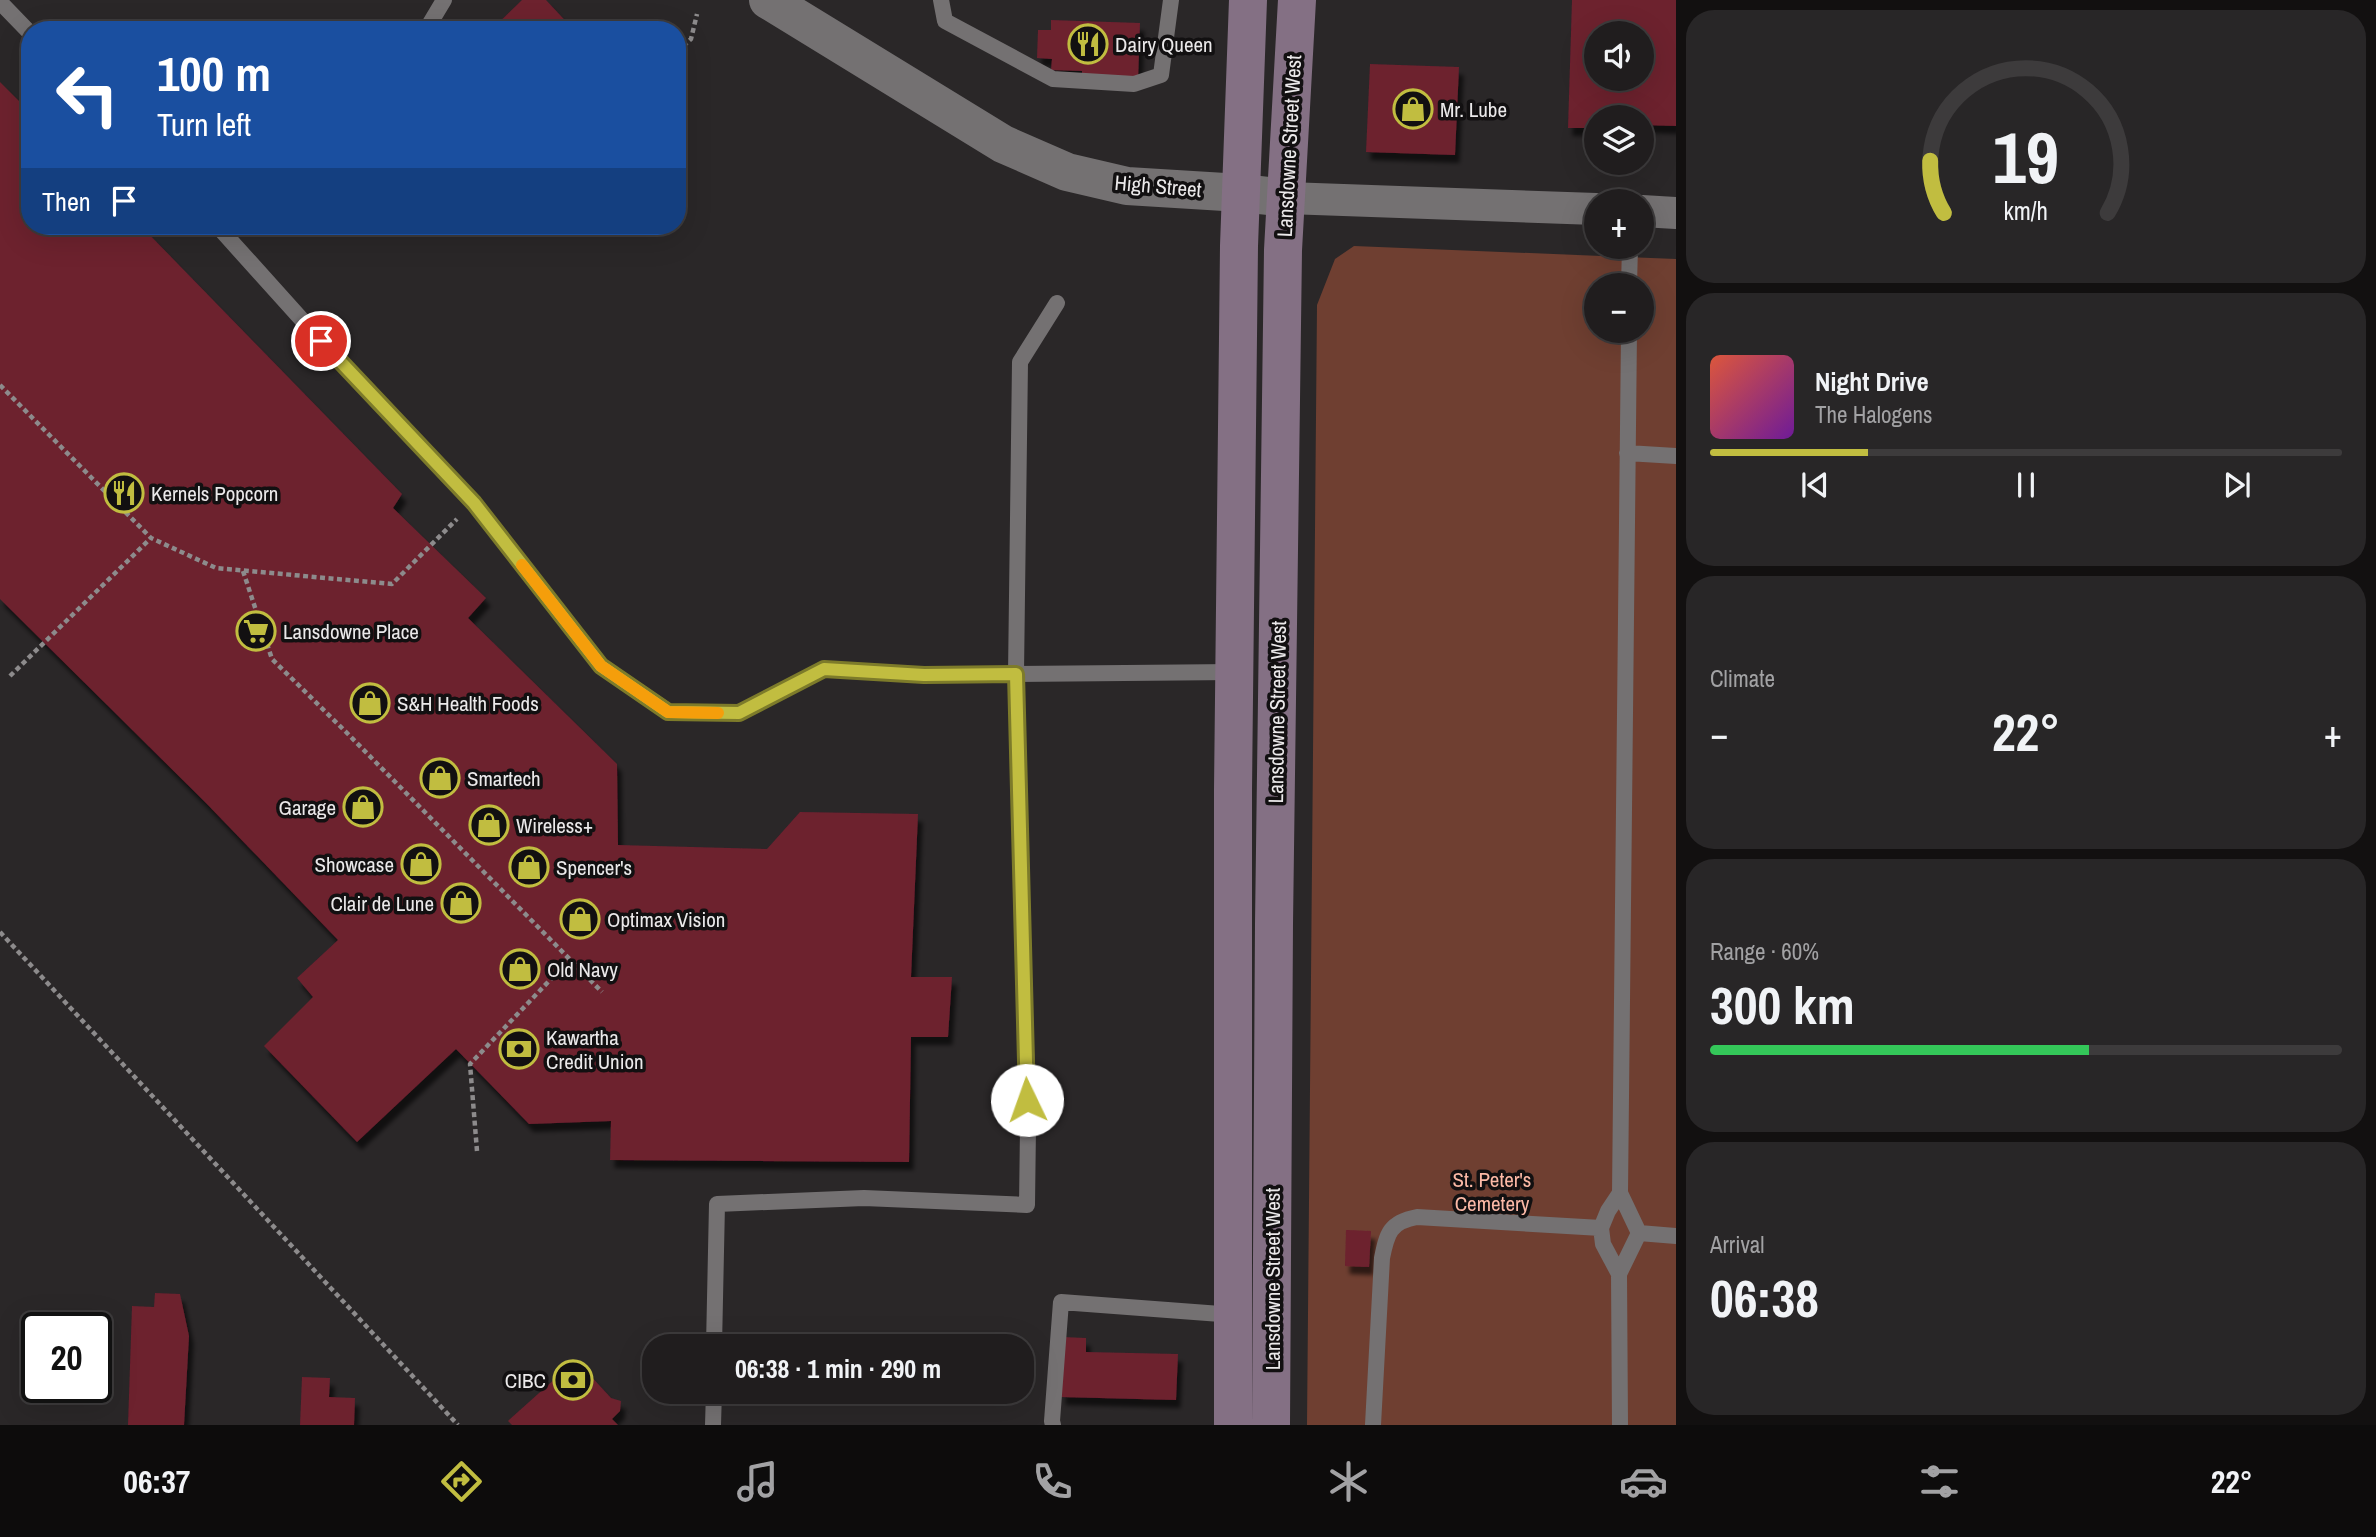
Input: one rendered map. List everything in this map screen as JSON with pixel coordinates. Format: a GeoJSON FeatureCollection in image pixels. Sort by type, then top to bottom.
{"type":"FeatureCollection","features":[{"type":"Feature","properties":{"kind":"main road","name":"Lansdowne Street West"},"geometry":{"type":"LineString","coordinates":[[1233,1425],[1234,672],[1241,193],[1248,0]]}},
{"type":"Feature","properties":{"kind":"main road","name":"Lansdowne Street West"},"geometry":{"type":"LineString","coordinates":[[1271,1425],[1283,250],[1297,0]]}},
{"type":"Feature","properties":{"kind":"street","name":"High Street"},"geometry":{"type":"LineString","coordinates":[[768,0],[1003,144],[1067,172],[1128,187],[1287,198],[1584,209]]}},
{"type":"Feature","properties":{"kind":"street"},"geometry":{"type":"LineString","coordinates":[[1654,212],[1676,213]]}},
{"type":"Feature","properties":{"kind":"lane"},"geometry":{"type":"LineString","coordinates":[[431,21],[444,0]]}},
{"type":"Feature","properties":{"kind":"lane"},"geometry":{"type":"LineString","coordinates":[[941,0],[945,21],[1053,79],[1134,84],[1161,75],[1171,0]]}},
{"type":"Feature","properties":{"kind":"lane"},"geometry":{"type":"LineString","coordinates":[[0,2],[21,24]]}},
{"type":"Feature","properties":{"kind":"lane"},"geometry":{"type":"LineString","coordinates":[[228,235],[321,341],[474,503],[601,666],[668,712],[739,713],[824,669],[924,675],[1234,672]]}},
{"type":"Feature","properties":{"kind":"lane"},"geometry":{"type":"LineString","coordinates":[[714,1334],[716,1204],[864,1198],[1027,1205],[1028,1127],[1016,674],[1020,362],[1057,303]]}},
{"type":"Feature","properties":{"kind":"lane"},"geometry":{"type":"LineString","coordinates":[[1629,343],[1620,1193],[1639,1233]]}},
{"type":"Feature","properties":{"kind":"lane"},"geometry":{"type":"LineString","coordinates":[[1628,453],[1676,456]]}},
{"type":"Feature","properties":{"kind":"lane"},"geometry":{"type":"LineString","coordinates":[[1619,1275],[1603,1244],[1601,1228],[1608,1210],[1620,1193]]}},
{"type":"Feature","properties":{"kind":"lane"},"geometry":{"type":"LineString","coordinates":[[1373,1425],[1382,1258],[1385,1239],[1397,1223],[1417,1217],[1601,1228]]}},
{"type":"Feature","properties":{"kind":"lane"},"geometry":{"type":"LineString","coordinates":[[1639,1233],[1676,1236]]}},
{"type":"Feature","properties":{"kind":"lane"},"geometry":{"type":"LineString","coordinates":[[1620,1425],[1619,1275],[1639,1233]]}},
{"type":"Feature","properties":{"kind":"lane"},"geometry":{"type":"LineString","coordinates":[[1053,1425],[1061,1302],[1234,1315]]}},
{"type":"Feature","properties":{"kind":"lane"},"geometry":{"type":"LineString","coordinates":[[713,1404],[713,1425]]}},
{"type":"Feature","properties":{"kind":"path"},"geometry":{"type":"LineString","coordinates":[[686,44],[691,39],[697,14]]}},
{"type":"Feature","properties":{"kind":"path"},"geometry":{"type":"LineString","coordinates":[[0,385],[151,538],[216,568],[392,584],[474,503]]}},
{"type":"Feature","properties":{"kind":"path"},"geometry":{"type":"LineString","coordinates":[[10,676],[151,538]]}},
{"type":"Feature","properties":{"kind":"path"},"geometry":{"type":"LineString","coordinates":[[243,571],[272,659],[603,992]]}},
{"type":"Feature","properties":{"kind":"path"},"geometry":{"type":"LineString","coordinates":[[0,933],[458,1425]]}},
{"type":"Feature","properties":{"kind":"path"},"geometry":{"type":"LineString","coordinates":[[477,1151],[470,1063],[569,960]]}},
{"type":"Feature","properties":{"kind":"green space","name":"St. Peter's Cemetery"},"geometry":{"type":"Polygon","coordinates":[[[1354,246],[1584,255],[1584,259],[1676,259],[1676,1425],[1307,1425],[1317,305],[1335,259],[1354,246]]]}},
{"type":"Feature","properties":{"kind":"building"},"geometry":{"type":"Polygon","coordinates":[[[522,0],[546,0],[566,21],[500,21],[522,0]]]}},
{"type":"Feature","properties":{"kind":"building"},"geometry":{"type":"Polygon","coordinates":[[[1572,0],[1676,0],[1676,126],[1654,125],[1654,105],[1584,105],[1584,128],[1568,128],[1572,0]]]}},
{"type":"Feature","properties":{"kind":"building","name":"Dairy Queen"},"geometry":{"type":"Polygon","coordinates":[[[1051,20],[1140,23],[1138,80],[1082,78],[1082,71],[1051,70],[1052,59],[1037,58],[1038,30],[1051,30],[1051,20]]]}},
{"type":"Feature","properties":{"kind":"building","name":"Mr. Lube"},"geometry":{"type":"Polygon","coordinates":[[[1370,64],[1459,67],[1455,155],[1366,152],[1370,64]]]}},
{"type":"Feature","properties":{"kind":"building","name":"Lansdowne Place"},"geometry":{"type":"Polygon","coordinates":[[[0,82],[21,103],[21,235],[150,235],[402,494],[393,508],[486,598],[468,618],[617,764],[618,845],[767,849],[800,812],[918,814],[911,977],[952,977],[948,1037],[911,1037],[909,1162],[610,1160],[611,1121],[529,1124],[456,1049],[357,1142],[264,1046],[313,997],[297,978],[338,940],[206,803],[0,599],[0,82]]]}},
{"type":"Feature","properties":{"kind":"building"},"geometry":{"type":"Polygon","coordinates":[[[1346,1230],[1371,1231],[1369,1267],[1345,1266],[1346,1230]]]}},
{"type":"Feature","properties":{"kind":"building"},"geometry":{"type":"Polygon","coordinates":[[[155,1293],[180,1294],[189,1336],[184,1425],[128,1425],[132,1306],[154,1307],[155,1293]]]}},
{"type":"Feature","properties":{"kind":"building"},"geometry":{"type":"Polygon","coordinates":[[[1062,1337],[1086,1338],[1086,1352],[1178,1354],[1176,1400],[1061,1397],[1062,1337]]]}},
{"type":"Feature","properties":{"kind":"building","name":"CIBC"},"geometry":{"type":"Polygon","coordinates":[[[576,1360],[611,1398],[621,1401],[620,1411],[612,1419],[618,1425],[512,1425],[508,1421],[510,1419],[576,1360]]]}},
{"type":"Feature","properties":{"kind":"building"},"geometry":{"type":"Polygon","coordinates":[[[302,1377],[330,1378],[329,1397],[355,1398],[354,1425],[300,1425],[302,1377]]]}},
{"type":"Feature","properties":{"kind":"slow traffic"},"geometry":{"type":"LineString","coordinates":[[522,565],[601,666],[668,712],[718,713]]}},
{"type":"Feature","properties":{"kind":"place","name":"Dairy Queen"},"geometry":{"type":"Point","coordinates":[1088,44]}},
{"type":"Feature","properties":{"kind":"place","name":"Mr. Lube"},"geometry":{"type":"Point","coordinates":[1413,109]}},
{"type":"Feature","properties":{"kind":"place","name":"Kernels Popcorn"},"geometry":{"type":"Point","coordinates":[124,493]}},
{"type":"Feature","properties":{"kind":"place","name":"Lansdowne Place"},"geometry":{"type":"Point","coordinates":[256,631]}},
{"type":"Feature","properties":{"kind":"place","name":"S&H Health Foods"},"geometry":{"type":"Point","coordinates":[370,703]}},
{"type":"Feature","properties":{"kind":"place","name":"Smartech"},"geometry":{"type":"Point","coordinates":[440,778]}},
{"type":"Feature","properties":{"kind":"place","name":"Garage"},"geometry":{"type":"Point","coordinates":[363,807]}},
{"type":"Feature","properties":{"kind":"place","name":"Wireless+"},"geometry":{"type":"Point","coordinates":[489,825]}},
{"type":"Feature","properties":{"kind":"place","name":"Showcase"},"geometry":{"type":"Point","coordinates":[421,864]}},
{"type":"Feature","properties":{"kind":"place","name":"Spencer's"},"geometry":{"type":"Point","coordinates":[529,867]}},
{"type":"Feature","properties":{"kind":"place","name":"Clair de Lune"},"geometry":{"type":"Point","coordinates":[461,903]}},
{"type":"Feature","properties":{"kind":"place","name":"Optimax Vision"},"geometry":{"type":"Point","coordinates":[580,919]}},
{"type":"Feature","properties":{"kind":"place","name":"Old Navy"},"geometry":{"type":"Point","coordinates":[520,969]}},
{"type":"Feature","properties":{"kind":"place","name":"Kawartha Credit Union"},"geometry":{"type":"Point","coordinates":[519,1049]}},
{"type":"Feature","properties":{"kind":"place","name":"CIBC"},"geometry":{"type":"Point","coordinates":[573,1380]}},
{"type":"Feature","properties":{"kind":"route"},"geometry":{"type":"LineString","coordinates":[[321,341],[474,503],[601,666],[668,712],[739,713],[824,669],[924,675],[1016,674],[1027,1100]]}}]}
